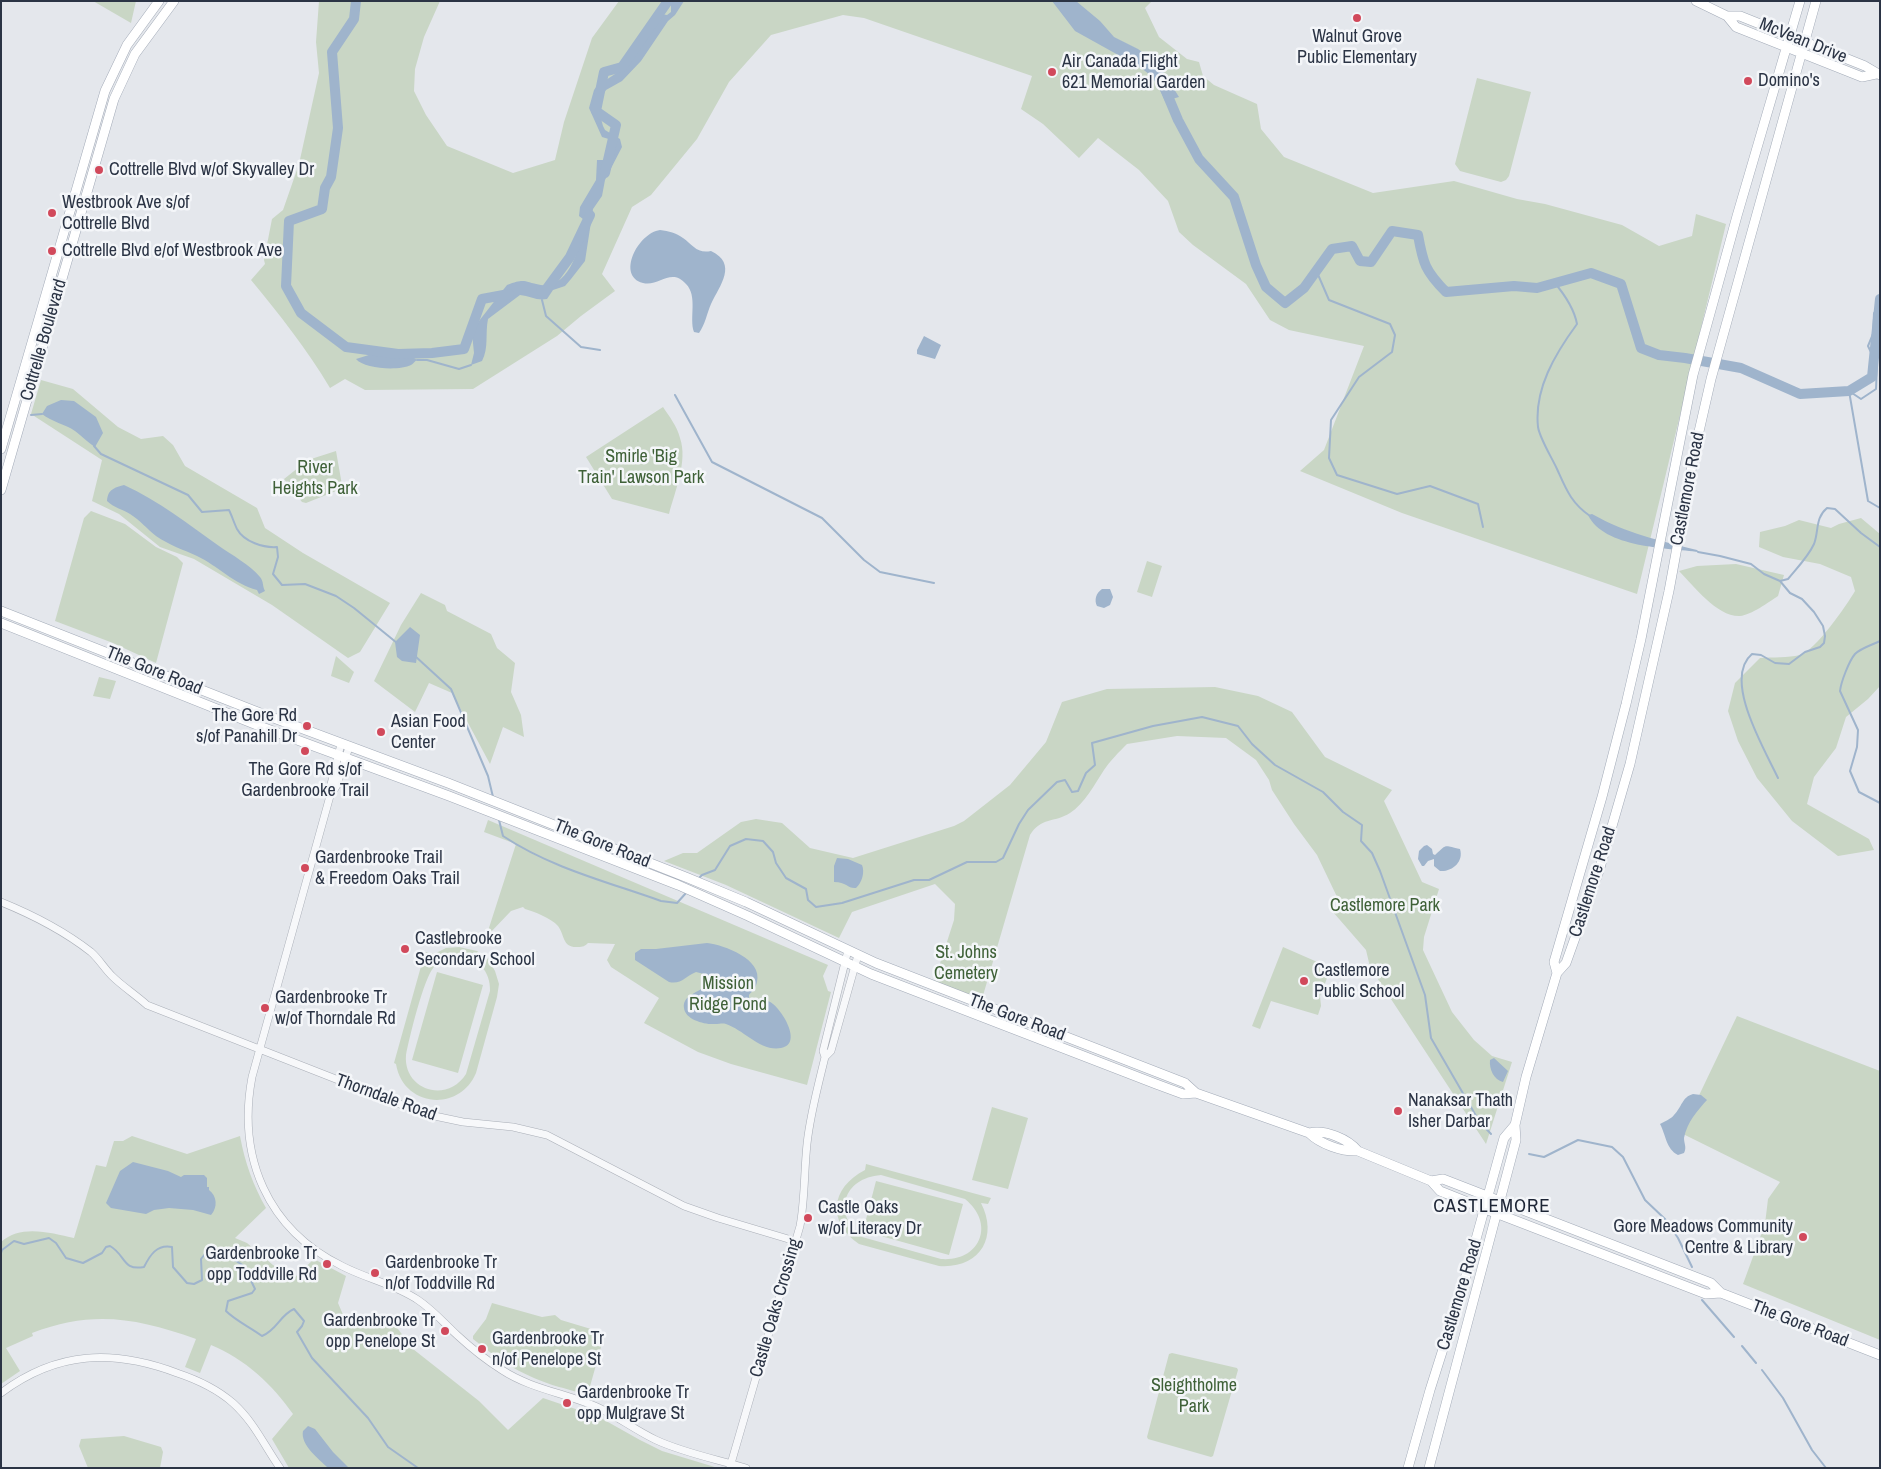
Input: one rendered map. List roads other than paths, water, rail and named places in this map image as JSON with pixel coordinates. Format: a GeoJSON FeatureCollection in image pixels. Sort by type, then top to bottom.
{"type":"FeatureCollection","features":[{"type":"Feature","properties":{"kind":"main road","name":"Cottrelle Boulevard"},"geometry":{"type":"LineString","coordinates":[[1,450],[105,91],[127,45],[159,1]]}},
{"type":"Feature","properties":{"kind":"main road","name":"Cottrelle Boulevard"},"geometry":{"type":"LineString","coordinates":[[1,490],[114,99],[138,50],[174,1]]}},
{"type":"Feature","properties":{"kind":"main road","name":"McVean Drive"},"geometry":{"type":"LineString","coordinates":[[1696,1],[1727,16],[1736,27],[1862,77],[1878,75]]}},
{"type":"Feature","properties":{"kind":"main road","name":"Castlemore Road"},"geometry":{"type":"LineString","coordinates":[[1557,973],[1554,962],[1602,797],[1641,639],[1663,524],[1701,346],[1800,1]]}},
{"type":"Feature","properties":{"kind":"main road","name":"Castlemore Road"},"geometry":{"type":"LineString","coordinates":[[1429,1468],[1516,1140],[1515,1125],[1526,1077],[1557,973],[1566,963],[1599,871],[1630,764],[1669,591],[1711,379],[1816,1]]}},
{"type":"Feature","properties":{"kind":"main road","name":"McVean Drive"},"geometry":{"type":"LineString","coordinates":[[1727,16],[1740,16],[1865,66],[1878,75]]}},
{"type":"Feature","properties":{"kind":"main road"},"geometry":{"type":"LineString","coordinates":[[1718,286],[1734,291]]}},
{"type":"Feature","properties":{"kind":"main road"},"geometry":{"type":"LineString","coordinates":[[1651,588],[1669,591]]}},
{"type":"Feature","properties":{"kind":"main road","name":"The Gore Road"},"geometry":{"type":"LineString","coordinates":[[1,611],[241,706],[504,805],[711,887],[915,980],[1185,1083],[1196,1093],[1309,1133],[1316,1140],[1348,1152],[1358,1151],[1431,1181],[1440,1191],[1497,1214],[1706,1294],[1721,1293],[1880,1355]]}},
{"type":"Feature","properties":{"kind":"main road","name":"The Gore Road"},"geometry":{"type":"LineString","coordinates":[[1,623],[236,717],[488,811],[678,885],[855,966],[952,1006],[1183,1094],[1196,1093]]}},
{"type":"Feature","properties":{"kind":"main road"},"geometry":{"type":"LineString","coordinates":[[1641,639],[1658,642]]}},
{"type":"Feature","properties":{"kind":"main road"},"geometry":{"type":"LineString","coordinates":[[128,674],[133,663]]}},
{"type":"Feature","properties":{"kind":"main road"},"geometry":{"type":"LineString","coordinates":[[236,717],[241,706]]}},
{"type":"Feature","properties":{"kind":"main road","name":"Castlemore Road"},"geometry":{"type":"LineString","coordinates":[[1408,1468],[1486,1209],[1504,1138],[1515,1125]]}},
{"type":"Feature","properties":{"kind":"main road","name":"The Gore Road"},"geometry":{"type":"LineString","coordinates":[[1431,1181],[1443,1179],[1488,1198],[1711,1282],[1721,1293]]}},
{"type":"Feature","properties":{"kind":"main road"},"geometry":{"type":"LineString","coordinates":[[1666,1279],[1671,1267]]}},
{"type":"Feature","properties":{"kind":"street"},"geometry":{"type":"LineString","coordinates":[[345,745],[337,785],[330,796],[259,1049],[247,1102],[252,1157],[270,1201],[283,1219],[303,1240],[339,1264],[400,1289],[418,1300],[470,1346],[514,1378],[532,1386],[596,1406],[639,1431],[669,1445],[731,1466],[746,1468]]}},
{"type":"Feature","properties":{"kind":"street","name":"Thorndale Road"},"geometry":{"type":"LineString","coordinates":[[1,902],[57,928],[83,946],[93,954],[112,976],[147,1004],[425,1114],[463,1122],[513,1127],[547,1135],[684,1206],[712,1217],[796,1241]]}},
{"type":"Feature","properties":{"kind":"street","name":"Castle Oaks Crossing"},"geometry":{"type":"LineString","coordinates":[[731,1466],[796,1241],[804,1202],[808,1133],[825,1057],[823,1051],[848,950]]}},
{"type":"Feature","properties":{"kind":"street","name":"Castle Oaks Crossing"},"geometry":{"type":"LineString","coordinates":[[825,1057],[831,1052],[858,955]]}},
{"type":"Feature","properties":{"kind":"street"},"geometry":{"type":"LineString","coordinates":[[1,1393],[34,1373],[71,1360],[106,1357],[128,1358],[149,1363],[198,1380],[228,1398],[256,1428],[280,1468]]}},
{"type":"Feature","properties":{"kind":"water"},"geometry":{"type":"Polygon","coordinates":[[[671,1],[684,1],[641,61],[622,81],[606,90],[599,100],[599,111],[603,126],[605,130],[620,139],[622,147],[605,180],[602,196],[593,209],[585,261],[565,286],[553,290],[547,299],[520,295],[488,319],[484,356],[482,361],[471,365],[474,353],[472,333],[507,285],[521,281],[541,285],[551,284],[566,274],[571,265],[586,227],[583,219],[579,216],[580,207],[596,180],[597,160],[607,160],[613,155],[614,146],[612,140],[602,137],[589,108],[594,90],[621,70],[633,57],[661,14],[667,15],[671,12],[671,1]]]}},
{"type":"Feature","properties":{"kind":"water"},"geometry":{"type":"Polygon","coordinates":[[[1052,1],[1076,1],[1100,21],[1114,37],[1138,49],[1153,60],[1164,73],[1179,97],[1165,101],[1156,83],[1146,72],[1141,68],[1128,65],[1120,56],[1075,31],[1052,1]]]}},
{"type":"Feature","properties":{"kind":"water"},"geometry":{"type":"Polygon","coordinates":[[[660,230],[678,235],[699,250],[711,251],[724,262],[725,268],[722,282],[699,333],[694,332],[690,289],[681,279],[670,277],[643,283],[635,279],[631,272],[633,255],[638,246],[652,233],[660,230]]]}},
{"type":"Feature","properties":{"kind":"water"},"geometry":{"type":"Polygon","coordinates":[[[924,336],[941,345],[935,359],[917,354],[924,336]]]}},
{"type":"Feature","properties":{"kind":"water"},"geometry":{"type":"Polygon","coordinates":[[[372,354],[411,356],[417,360],[406,367],[382,368],[366,365],[356,359],[372,354]]]}},
{"type":"Feature","properties":{"kind":"water"},"geometry":{"type":"Polygon","coordinates":[[[61,400],[74,401],[96,417],[103,433],[95,447],[75,431],[42,414],[47,406],[61,400]]]}},
{"type":"Feature","properties":{"kind":"water"},"geometry":{"type":"Polygon","coordinates":[[[124,485],[185,521],[246,564],[260,577],[265,591],[259,594],[257,590],[241,584],[205,560],[171,545],[153,533],[134,516],[107,501],[112,490],[124,485]]]}},
{"type":"Feature","properties":{"kind":"water"},"geometry":{"type":"Polygon","coordinates":[[[1592,514],[1631,532],[1699,552],[1654,547],[1622,540],[1596,526],[1588,515],[1592,514]]]}},
{"type":"Feature","properties":{"kind":"water"},"geometry":{"type":"Polygon","coordinates":[[[1102,589],[1110,589],[1113,597],[1110,605],[1104,608],[1097,606],[1096,601],[1097,595],[1102,589]]]}},
{"type":"Feature","properties":{"kind":"water"},"geometry":{"type":"Polygon","coordinates":[[[410,627],[420,635],[416,663],[402,661],[397,657],[395,642],[410,627]]]}},
{"type":"Feature","properties":{"kind":"water"},"geometry":{"type":"Polygon","coordinates":[[[1427,845],[1435,855],[1446,846],[1460,849],[1459,862],[1453,868],[1444,871],[1440,871],[1434,866],[1434,859],[1422,866],[1418,859],[1419,851],[1427,845]]]}},
{"type":"Feature","properties":{"kind":"water"},"geometry":{"type":"Polygon","coordinates":[[[837,858],[848,859],[862,865],[862,877],[856,888],[834,882],[834,866],[837,858]]]}},
{"type":"Feature","properties":{"kind":"water"},"geometry":{"type":"Polygon","coordinates":[[[707,943],[732,950],[754,966],[757,982],[749,995],[749,1000],[755,1004],[768,1001],[778,1009],[788,1024],[791,1039],[788,1045],[781,1048],[766,1047],[726,1024],[706,1024],[692,1019],[685,1012],[684,1004],[688,997],[706,985],[707,979],[704,974],[696,972],[673,983],[635,960],[635,953],[641,949],[707,943]]]}},
{"type":"Feature","properties":{"kind":"water"},"geometry":{"type":"Polygon","coordinates":[[[1494,1058],[1508,1071],[1503,1082],[1495,1077],[1491,1070],[1490,1060],[1494,1058]]]}},
{"type":"Feature","properties":{"kind":"water"},"geometry":{"type":"Polygon","coordinates":[[[1693,1094],[1701,1095],[1707,1100],[1690,1122],[1685,1132],[1685,1151],[1678,1155],[1671,1149],[1660,1124],[1670,1119],[1684,1100],[1693,1094]]]}},
{"type":"Feature","properties":{"kind":"water"},"geometry":{"type":"Polygon","coordinates":[[[133,1162],[168,1171],[181,1177],[184,1175],[204,1175],[207,1178],[207,1187],[209,1187],[215,1198],[216,1205],[213,1212],[211,1215],[193,1210],[169,1208],[154,1210],[146,1214],[111,1208],[106,1203],[120,1171],[133,1162]]]}},
{"type":"Feature","properties":{"kind":"water"},"geometry":{"type":"Polygon","coordinates":[[[308,1426],[315,1429],[333,1452],[349,1468],[328,1468],[315,1456],[304,1441],[303,1431],[308,1426]]]}},
{"type":"Feature","properties":{"kind":"waterway"},"geometry":{"type":"LineString","coordinates":[[356,1],[354,19],[332,52],[338,128],[331,177],[325,188],[322,209],[289,221],[286,286],[301,313],[346,347],[398,354],[432,353],[464,349],[482,299],[509,294]]}},
{"type":"Feature","properties":{"kind":"waterway"},"geometry":{"type":"LineString","coordinates":[[605,173],[616,125],[596,111],[604,72],[622,67],[668,1]]}},
{"type":"Feature","properties":{"kind":"waterway"},"geometry":{"type":"LineString","coordinates":[[1165,89],[1178,120],[1199,159],[1234,197],[1256,265],[1266,287],[1285,303],[1304,288],[1332,249],[1352,246],[1360,261],[1371,262],[1392,231],[1418,235],[1426,266],[1433,278],[1446,292],[1514,286],[1537,288],[1591,273],[1621,284],[1641,348],[1659,355],[1741,368],[1800,394],[1849,391],[1872,377],[1880,299]]}},
{"type":"Feature","properties":{"kind":"waterway"},"geometry":{"type":"LineString","coordinates":[[541,291],[545,291],[570,257],[590,215]]}},
{"type":"Feature","properties":{"kind":"waterway"},"geometry":{"type":"LineString","coordinates":[[1316,270],[1329,300],[1390,324],[1395,335],[1392,352],[1359,377],[1331,420],[1329,458],[1337,475],[1397,494],[1430,486],[1478,504],[1483,527]]}},
{"type":"Feature","properties":{"kind":"waterway"},"geometry":{"type":"LineString","coordinates":[[1554,282],[1568,302],[1577,324],[1561,347],[1548,372],[1539,399],[1538,427],[1566,489],[1578,506],[1590,516]]}},
{"type":"Feature","properties":{"kind":"waterway"},"geometry":{"type":"LineString","coordinates":[[542,300],[546,316],[581,347],[600,350]]}},
{"type":"Feature","properties":{"kind":"waterway"},"geometry":{"type":"LineString","coordinates":[[1849,391],[1861,399],[1876,389],[1877,365],[1868,346],[1873,334],[1874,313],[1880,305]]}},
{"type":"Feature","properties":{"kind":"waterway"},"geometry":{"type":"LineString","coordinates":[[417,360],[427,360],[459,369],[471,365]]}},
{"type":"Feature","properties":{"kind":"waterway"},"geometry":{"type":"LineString","coordinates":[[1849,391],[1868,501],[1880,508]]}},
{"type":"Feature","properties":{"kind":"waterway"},"geometry":{"type":"LineString","coordinates":[[675,395],[712,462],[822,518],[864,560],[880,572],[934,583]]}},
{"type":"Feature","properties":{"kind":"waterway"},"geometry":{"type":"LineString","coordinates":[[31,415],[42,414]]}},
{"type":"Feature","properties":{"kind":"waterway"},"geometry":{"type":"LineString","coordinates":[[94,446],[101,454],[188,495],[202,512],[229,510],[240,534],[249,541],[260,545],[277,547],[278,557],[273,574],[282,585],[305,584],[336,596],[397,643]]}},
{"type":"Feature","properties":{"kind":"waterway"},"geometry":{"type":"LineString","coordinates":[[1780,581],[1788,579],[1809,553],[1816,539],[1819,520],[1827,508],[1835,509],[1861,533],[1880,547]]}},
{"type":"Feature","properties":{"kind":"waterway"},"geometry":{"type":"LineString","coordinates":[[1698,552],[1751,564],[1764,574],[1780,581],[1790,593],[1802,599],[1823,626],[1824,643],[1820,647],[1805,652],[1789,664],[1775,663],[1761,655],[1752,654],[1744,665],[1742,680],[1749,715],[1778,778]]}},
{"type":"Feature","properties":{"kind":"waterway"},"geometry":{"type":"LineString","coordinates":[[1880,641],[1863,648],[1855,654],[1850,661],[1840,691],[1858,730],[1857,747],[1850,771],[1859,792],[1880,803]]}},
{"type":"Feature","properties":{"kind":"waterway"},"geometry":{"type":"LineString","coordinates":[[415,656],[451,689],[488,776],[493,797]]}},
{"type":"Feature","properties":{"kind":"waterway"},"geometry":{"type":"LineString","coordinates":[[699,878],[715,870],[730,846],[746,839],[763,841],[773,852],[776,863],[786,878],[806,889],[808,900],[816,907],[842,903],[914,880],[929,880],[967,862],[996,862],[1003,858],[1019,824],[1028,810],[1057,782],[1065,780],[1072,792],[1078,791],[1086,773],[1095,765],[1092,743],[1153,726],[1202,717],[1238,726],[1252,744],[1275,765],[1323,792],[1343,812],[1362,825],[1361,841],[1372,853],[1380,871],[1425,995],[1431,1038],[1479,1121],[1491,1134]]}},
{"type":"Feature","properties":{"kind":"waterway"},"geometry":{"type":"LineString","coordinates":[[499,820],[503,836],[560,866],[661,901],[677,903],[686,893]]}},
{"type":"Feature","properties":{"kind":"waterway"},"geometry":{"type":"LineString","coordinates":[[1529,1154],[1544,1157],[1578,1140],[1612,1147],[1623,1157],[1645,1200],[1665,1219],[1678,1238],[1692,1267]]}},
{"type":"Feature","properties":{"kind":"waterway"},"geometry":{"type":"LineString","coordinates":[[1,1253],[2,1250],[14,1241],[24,1244],[49,1238],[56,1243],[66,1258],[83,1263],[102,1253],[106,1247],[110,1246],[128,1264],[137,1268],[144,1267],[149,1258],[158,1249],[172,1247],[173,1267],[187,1283],[194,1284],[202,1280],[201,1259],[205,1254],[230,1257],[244,1266],[255,1289],[252,1293],[228,1301],[226,1311],[262,1336],[294,1309],[304,1321],[297,1332],[312,1358],[368,1418],[388,1447],[418,1468]]}},
{"type":"Feature","properties":{"kind":"waterway"},"geometry":{"type":"LineString","coordinates":[[1702,1300],[1734,1337]]}},
{"type":"Feature","properties":{"kind":"waterway"},"geometry":{"type":"LineString","coordinates":[[1742,1346],[1756,1363]]}},
{"type":"Feature","properties":{"kind":"waterway"},"geometry":{"type":"LineString","coordinates":[[1762,1370],[1783,1398],[1812,1450],[1826,1468]]}},
{"type":"Feature","properties":{"kind":"place","name":"Walnut Grove Public Elementary"},"geometry":{"type":"Point","coordinates":[1357,18]}},
{"type":"Feature","properties":{"kind":"place","name":"Air Canada Flight 621 Memorial Garden"},"geometry":{"type":"Point","coordinates":[1052,72]}},
{"type":"Feature","properties":{"kind":"place","name":"Domino's"},"geometry":{"type":"Point","coordinates":[1748,81]}},
{"type":"Feature","properties":{"kind":"place","name":"Cottrelle Blvd w/of Skyvalley Dr"},"geometry":{"type":"Point","coordinates":[99,170]}},
{"type":"Feature","properties":{"kind":"place","name":"Westbrook Ave s/of Cottrelle Blvd"},"geometry":{"type":"Point","coordinates":[52,213]}},
{"type":"Feature","properties":{"kind":"place","name":"Cottrelle Blvd e/of Westbrook Ave"},"geometry":{"type":"Point","coordinates":[52,251]}},
{"type":"Feature","properties":{"kind":"place","name":"The Gore Rd s/of Panahill Dr"},"geometry":{"type":"Point","coordinates":[307,726]}},
{"type":"Feature","properties":{"kind":"place","name":"Asian Food Center"},"geometry":{"type":"Point","coordinates":[381,732]}},
{"type":"Feature","properties":{"kind":"place","name":"The Gore Rd s/of Gardenbrooke Trail"},"geometry":{"type":"Point","coordinates":[305,751]}},
{"type":"Feature","properties":{"kind":"place","name":"Gardenbrooke Trail & Freedom Oaks Trail"},"geometry":{"type":"Point","coordinates":[305,868]}},
{"type":"Feature","properties":{"kind":"place","name":"Castlebrooke Secondary School"},"geometry":{"type":"Point","coordinates":[405,949]}},
{"type":"Feature","properties":{"kind":"place","name":"Castlemore Public School"},"geometry":{"type":"Point","coordinates":[1304,981]}},
{"type":"Feature","properties":{"kind":"place","name":"Gardenbrooke Tr w/of Thorndale Rd"},"geometry":{"type":"Point","coordinates":[265,1008]}},
{"type":"Feature","properties":{"kind":"place","name":"Nanaksar Thath Isher Darbar"},"geometry":{"type":"Point","coordinates":[1398,1111]}},
{"type":"Feature","properties":{"kind":"place","name":"Castle Oaks w/of Literacy Dr"},"geometry":{"type":"Point","coordinates":[808,1218]}},
{"type":"Feature","properties":{"kind":"place","name":"Gore Meadows Community Centre & Library"},"geometry":{"type":"Point","coordinates":[1803,1237]}},
{"type":"Feature","properties":{"kind":"place","name":"Gardenbrooke Tr opp Toddville Rd"},"geometry":{"type":"Point","coordinates":[327,1264]}},
{"type":"Feature","properties":{"kind":"place","name":"Gardenbrooke Tr n/of Toddville Rd"},"geometry":{"type":"Point","coordinates":[375,1273]}},
{"type":"Feature","properties":{"kind":"place","name":"Gardenbrooke Tr opp Penelope St"},"geometry":{"type":"Point","coordinates":[445,1331]}},
{"type":"Feature","properties":{"kind":"place","name":"Gardenbrooke Tr n/of Penelope St"},"geometry":{"type":"Point","coordinates":[482,1349]}},
{"type":"Feature","properties":{"kind":"place","name":"Gardenbrooke Tr opp Mulgrave St"},"geometry":{"type":"Point","coordinates":[567,1403]}},
{"type":"Feature","properties":{"kind":"district","name":"CASTLEMORE"},"geometry":{"type":"Point","coordinates":[1492,1207]}},
{"type":"Feature","properties":{"kind":"park label","name":"Smirle 'Big Train' Lawson Park"},"geometry":{"type":"Point","coordinates":[641,467]}},
{"type":"Feature","properties":{"kind":"park label","name":"River Heights Park"},"geometry":{"type":"Point","coordinates":[315,478]}},
{"type":"Feature","properties":{"kind":"park label","name":"Castlemore Park"},"geometry":{"type":"Point","coordinates":[1385,906]}},
{"type":"Feature","properties":{"kind":"park label","name":"St. Johns Cemetery"},"geometry":{"type":"Point","coordinates":[966,963]}},
{"type":"Feature","properties":{"kind":"park label","name":"Mission Ridge Pond"},"geometry":{"type":"Point","coordinates":[728,994]}},
{"type":"Feature","properties":{"kind":"park label","name":"Sleightholme Park"},"geometry":{"type":"Point","coordinates":[1194,1396]}}]}
